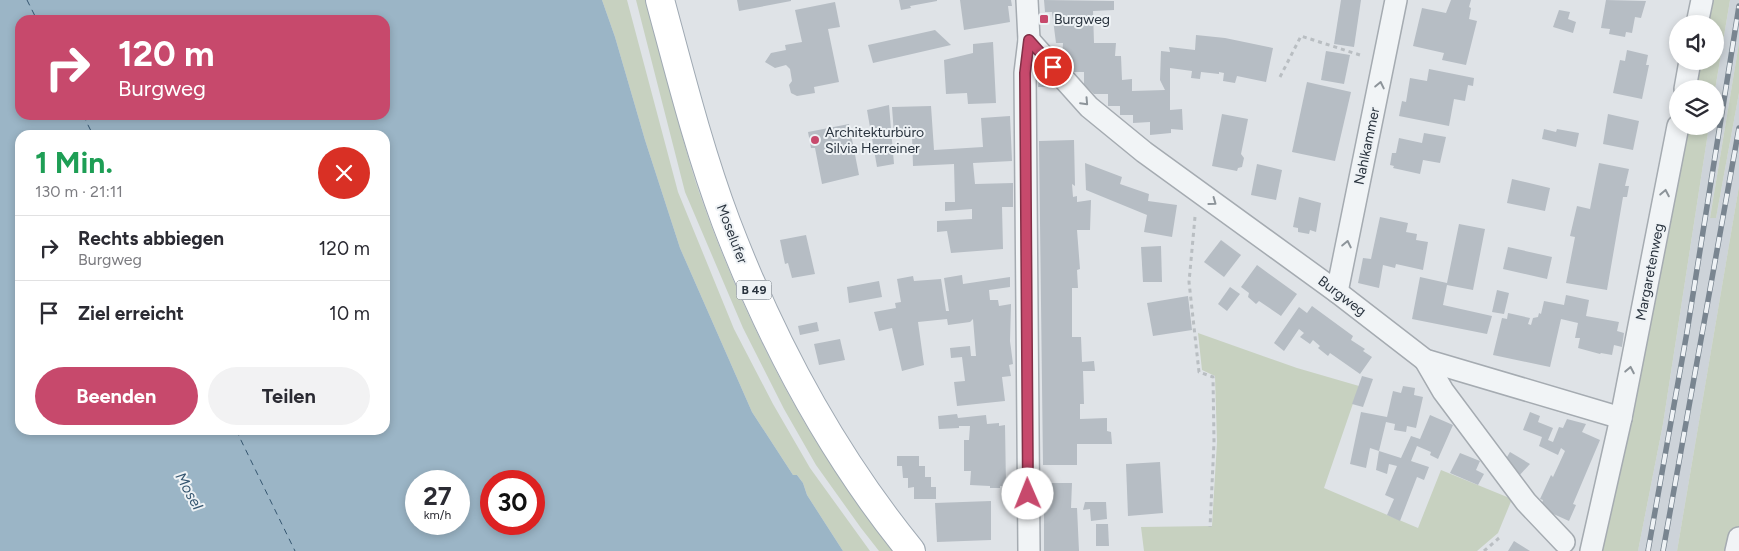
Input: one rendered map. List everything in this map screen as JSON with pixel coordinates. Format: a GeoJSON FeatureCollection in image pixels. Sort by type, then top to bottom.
{"type":"FeatureCollection","features":[{"type":"Feature","properties":{"kind":"main road","name":"Moselufer"},"geometry":{"type":"LineString","coordinates":[[660,0],[711,178],[736,247],[772,330],[789,366],[833,440],[877,506],[911,551]]}},
{"type":"Feature","properties":{"kind":"street"},"geometry":{"type":"LineString","coordinates":[[1027,0],[1029,40],[1025,82],[1029,551]]}},
{"type":"Feature","properties":{"kind":"street","name":"Nahlkammer"},"geometry":{"type":"LineString","coordinates":[[1337,292],[1396,0]]}},
{"type":"Feature","properties":{"kind":"street"},"geometry":{"type":"LineString","coordinates":[[1699,15],[1702,0]]}},
{"type":"Feature","properties":{"kind":"street","name":"Burgweg"},"geometry":{"type":"LineString","coordinates":[[1029,40],[1089,107],[1144,152],[1337,292],[1426,360],[1621,418]]}},
{"type":"Feature","properties":{"kind":"street","name":"Margaretenweg"},"geometry":{"type":"LineString","coordinates":[[1621,418],[1676,135]]}},
{"type":"Feature","properties":{"kind":"street","name":"Burgweg"},"geometry":{"type":"LineString","coordinates":[[1426,360],[1443,390],[1526,502],[1564,542]]}},
{"type":"Feature","properties":{"kind":"street"},"geometry":{"type":"LineString","coordinates":[[1591,551],[1621,418]]}},
{"type":"Feature","properties":{"kind":"street"},"geometry":{"type":"LineString","coordinates":[[1736,551],[1739,538]]}},
{"type":"Feature","properties":{"kind":"path"},"geometry":{"type":"LineString","coordinates":[[1280,77],[1302,36],[1384,64]]}},
{"type":"Feature","properties":{"kind":"path"},"geometry":{"type":"LineString","coordinates":[[1204,195],[1196,210],[1189,282],[1199,372],[1214,377],[1214,442],[1210,527]]}},
{"type":"Feature","properties":{"kind":"path"},"geometry":{"type":"LineString","coordinates":[[1484,551],[1498,538]]}},
{"type":"Feature","properties":{"kind":"shaded area"},"geometry":{"type":"Polygon","coordinates":[[[1730,0],[1739,0],[1739,43],[1724,134],[1724,80],[1717,80],[1718,70],[1724,70],[1724,36],[1730,0]]]}},
{"type":"Feature","properties":{"kind":"shaded area"},"geometry":{"type":"Polygon","coordinates":[[[1739,93],[1739,186],[1677,551],[1638,551],[1663,424],[1708,135],[1724,135],[1710,218],[1716,218],[1739,93]]]}},
{"type":"Feature","properties":{"kind":"green space"},"geometry":{"type":"Polygon","coordinates":[[[602,0],[627,0],[678,192],[734,329],[773,404],[810,468],[870,551],[843,551],[807,495],[803,483],[797,475],[793,475],[752,412],[680,248],[602,0]]]}},
{"type":"Feature","properties":{"kind":"green space"},"geometry":{"type":"Polygon","coordinates":[[[636,0],[646,0],[696,183],[729,271],[755,328],[783,384],[820,448],[895,551],[879,551],[816,465],[784,409],[743,328],[685,192],[636,0]]]}},
{"type":"Feature","properties":{"kind":"green space"},"geometry":{"type":"Polygon","coordinates":[[[1709,0],[1730,0],[1724,36],[1724,15],[1706,15],[1709,0]]]}},
{"type":"Feature","properties":{"kind":"green space"},"geometry":{"type":"Polygon","coordinates":[[[1739,43],[1739,93],[1716,218],[1710,218],[1739,43]]]}},
{"type":"Feature","properties":{"kind":"green space"},"geometry":{"type":"Polygon","coordinates":[[[1696,70],[1718,70],[1717,80],[1694,80],[1696,70]]]}},
{"type":"Feature","properties":{"kind":"green space"},"geometry":{"type":"Polygon","coordinates":[[[1683,135],[1708,135],[1663,424],[1638,551],[1600,551],[1616,490],[1683,135]]]}},
{"type":"Feature","properties":{"kind":"green space"},"geometry":{"type":"Polygon","coordinates":[[[1739,186],[1739,551],[1677,551],[1739,186]]]}},
{"type":"Feature","properties":{"kind":"green space"},"geometry":{"type":"Polygon","coordinates":[[[1198,333],[1297,368],[1359,386],[1324,488],[1418,528],[1441,470],[1512,499],[1498,533],[1477,551],[1144,551],[1141,527],[1212,526],[1217,442],[1215,376],[1202,370],[1198,333]]]}},
{"type":"Feature","properties":{"kind":"water","name":"Mosel"},"geometry":{"type":"Polygon","coordinates":[[[0,0],[602,0],[680,248],[752,412],[793,475],[797,475],[803,483],[807,495],[843,551],[0,551],[0,0]]]}},
{"type":"Feature","properties":{"kind":"building"},"geometry":{"type":"Polygon","coordinates":[[[737,0],[791,0],[791,1],[739,11],[737,0]]]}},
{"type":"Feature","properties":{"kind":"building"},"geometry":{"type":"Polygon","coordinates":[[[899,0],[937,1],[910,6],[911,8],[901,10],[899,0]]]}},
{"type":"Feature","properties":{"kind":"building"},"geometry":{"type":"Polygon","coordinates":[[[960,0],[1011,0],[1012,6],[1008,6],[1010,22],[964,30],[960,0]]]}},
{"type":"Feature","properties":{"kind":"building"},"geometry":{"type":"Polygon","coordinates":[[[1044,0],[1114,1],[1114,10],[1093,11],[1094,43],[1116,43],[1115,56],[1121,56],[1122,80],[1132,79],[1132,91],[1165,90],[1160,80],[1161,51],[1170,52],[1169,47],[1195,50],[1196,35],[1225,38],[1273,48],[1266,82],[1237,76],[1235,83],[1223,81],[1224,73],[1219,72],[1219,74],[1201,72],[1200,79],[1191,78],[1192,71],[1170,68],[1170,110],[1182,109],[1183,130],[1171,129],[1171,133],[1150,135],[1150,122],[1133,123],[1133,115],[1120,115],[1120,106],[1108,106],[1108,94],[1094,94],[1084,85],[1084,72],[1070,72],[1071,56],[1062,57],[1063,43],[1056,43],[1052,12],[1045,12],[1044,0]]]}},
{"type":"Feature","properties":{"kind":"building"},"geometry":{"type":"Polygon","coordinates":[[[1341,0],[1361,0],[1354,47],[1334,44],[1341,0]]]}},
{"type":"Feature","properties":{"kind":"building"},"geometry":{"type":"Polygon","coordinates":[[[1451,0],[1471,0],[1469,19],[1477,21],[1466,65],[1442,60],[1444,53],[1413,46],[1422,8],[1446,13],[1451,0]]]}},
{"type":"Feature","properties":{"kind":"building"},"geometry":{"type":"Polygon","coordinates":[[[1606,0],[1646,1],[1641,18],[1635,17],[1632,33],[1626,32],[1625,37],[1609,34],[1610,29],[1601,28],[1606,0]]]}},
{"type":"Feature","properties":{"kind":"building"},"geometry":{"type":"Polygon","coordinates":[[[835,2],[840,27],[828,29],[839,82],[814,87],[815,93],[797,96],[791,93],[789,85],[792,81],[790,69],[786,65],[775,68],[765,62],[771,53],[786,50],[785,45],[802,42],[795,10],[835,2]]]}},
{"type":"Feature","properties":{"kind":"building"},"geometry":{"type":"Polygon","coordinates":[[[1559,10],[1570,12],[1568,19],[1576,22],[1573,33],[1553,27],[1559,10]]]}},
{"type":"Feature","properties":{"kind":"building"},"geometry":{"type":"Polygon","coordinates":[[[935,30],[951,45],[873,63],[868,45],[935,30]]]}},
{"type":"Feature","properties":{"kind":"building"},"geometry":{"type":"Polygon","coordinates":[[[993,42],[996,103],[968,104],[967,93],[946,94],[944,60],[973,53],[973,44],[993,42]]]}},
{"type":"Feature","properties":{"kind":"building"},"geometry":{"type":"Polygon","coordinates":[[[1627,50],[1648,55],[1646,65],[1649,65],[1642,99],[1613,93],[1620,60],[1625,61],[1627,50]]]}},
{"type":"Feature","properties":{"kind":"building"},"geometry":{"type":"Polygon","coordinates":[[[1326,51],[1350,55],[1344,84],[1321,80],[1326,51]]]}},
{"type":"Feature","properties":{"kind":"building"},"geometry":{"type":"Polygon","coordinates":[[[1429,69],[1474,78],[1473,86],[1468,85],[1465,101],[1454,99],[1449,126],[1399,116],[1402,101],[1406,102],[1410,78],[1427,81],[1429,69]]]}},
{"type":"Feature","properties":{"kind":"building"},"geometry":{"type":"Polygon","coordinates":[[[1039,79],[1048,79],[1049,87],[1038,87],[1039,79]]]}},
{"type":"Feature","properties":{"kind":"building"},"geometry":{"type":"Polygon","coordinates":[[[1307,82],[1351,92],[1335,161],[1292,152],[1307,82]]]}},
{"type":"Feature","properties":{"kind":"building"},"geometry":{"type":"Polygon","coordinates":[[[889,105],[894,164],[877,167],[867,110],[889,105]]]}},
{"type":"Feature","properties":{"kind":"building"},"geometry":{"type":"Polygon","coordinates":[[[931,106],[934,150],[983,147],[981,118],[1010,116],[1012,161],[973,163],[975,184],[1013,183],[1013,207],[1002,207],[1003,249],[951,253],[947,231],[937,232],[937,221],[972,219],[972,209],[945,211],[945,202],[955,202],[954,164],[913,166],[912,134],[894,135],[892,107],[931,106]]]}},
{"type":"Feature","properties":{"kind":"building"},"geometry":{"type":"Polygon","coordinates":[[[1222,114],[1248,119],[1241,154],[1244,158],[1242,167],[1238,168],[1237,171],[1212,166],[1222,114]]]}},
{"type":"Feature","properties":{"kind":"building"},"geometry":{"type":"Polygon","coordinates":[[[1608,114],[1639,121],[1633,150],[1603,144],[1608,114]]]}},
{"type":"Feature","properties":{"kind":"building"},"geometry":{"type":"Polygon","coordinates":[[[849,124],[859,175],[822,184],[815,148],[811,148],[808,132],[849,124]]]}},
{"type":"Feature","properties":{"kind":"building"},"geometry":{"type":"Polygon","coordinates":[[[1544,129],[1556,132],[1557,129],[1579,133],[1576,147],[1542,139],[1544,129]]]}},
{"type":"Feature","properties":{"kind":"building"},"geometry":{"type":"Polygon","coordinates":[[[1424,133],[1446,137],[1440,163],[1423,160],[1420,174],[1393,168],[1394,166],[1390,165],[1392,153],[1396,153],[1399,138],[1422,143],[1424,133]]]}},
{"type":"Feature","properties":{"kind":"building"},"geometry":{"type":"Polygon","coordinates":[[[1074,140],[1075,186],[1072,184],[1073,197],[1077,196],[1077,202],[1091,200],[1090,230],[1077,230],[1080,269],[1077,270],[1078,288],[1072,288],[1072,337],[1081,337],[1082,362],[1094,361],[1095,371],[1083,371],[1084,404],[1080,404],[1080,419],[1107,418],[1107,431],[1111,432],[1112,444],[1077,444],[1077,465],[1043,465],[1039,141],[1074,140]]]}},
{"type":"Feature","properties":{"kind":"building"},"geometry":{"type":"Polygon","coordinates":[[[1085,163],[1122,177],[1120,184],[1149,194],[1148,201],[1177,205],[1172,237],[1144,232],[1147,215],[1086,190],[1085,163]]]}},
{"type":"Feature","properties":{"kind":"building"},"geometry":{"type":"Polygon","coordinates":[[[1599,163],[1629,169],[1625,186],[1629,186],[1627,197],[1623,197],[1607,290],[1566,283],[1575,237],[1570,236],[1577,206],[1590,209],[1599,163]]]}},
{"type":"Feature","properties":{"kind":"building"},"geometry":{"type":"Polygon","coordinates":[[[1257,164],[1282,170],[1276,200],[1251,195],[1257,164]]]}},
{"type":"Feature","properties":{"kind":"building"},"geometry":{"type":"Polygon","coordinates":[[[1512,179],[1550,188],[1545,211],[1507,203],[1512,179]]]}},
{"type":"Feature","properties":{"kind":"building"},"geometry":{"type":"Polygon","coordinates":[[[1299,197],[1321,203],[1316,232],[1310,230],[1309,234],[1298,232],[1298,228],[1293,227],[1299,197]]]}},
{"type":"Feature","properties":{"kind":"building"},"geometry":{"type":"Polygon","coordinates":[[[1380,217],[1408,223],[1406,232],[1417,234],[1416,240],[1428,242],[1423,270],[1396,264],[1395,268],[1383,265],[1379,288],[1358,283],[1363,258],[1371,259],[1380,217]]]}},
{"type":"Feature","properties":{"kind":"building"},"geometry":{"type":"Polygon","coordinates":[[[1459,224],[1485,229],[1473,290],[1447,285],[1443,305],[1492,316],[1487,334],[1412,319],[1420,277],[1447,283],[1459,224]]]}},
{"type":"Feature","properties":{"kind":"building"},"geometry":{"type":"Polygon","coordinates":[[[806,235],[815,274],[792,278],[788,263],[785,264],[780,240],[806,235]]]}},
{"type":"Feature","properties":{"kind":"building"},"geometry":{"type":"Polygon","coordinates":[[[1221,240],[1241,255],[1224,277],[1204,262],[1221,240]]]}},
{"type":"Feature","properties":{"kind":"building"},"geometry":{"type":"Polygon","coordinates":[[[1161,246],[1162,282],[1143,282],[1141,247],[1161,246]]]}},
{"type":"Feature","properties":{"kind":"building"},"geometry":{"type":"Polygon","coordinates":[[[1508,247],[1552,257],[1547,279],[1503,269],[1508,247]]]}},
{"type":"Feature","properties":{"kind":"building"},"geometry":{"type":"Polygon","coordinates":[[[1257,265],[1297,294],[1281,316],[1259,301],[1256,304],[1248,297],[1249,293],[1241,287],[1257,265]]]}},
{"type":"Feature","properties":{"kind":"building"},"geometry":{"type":"Polygon","coordinates":[[[962,275],[963,284],[1010,277],[1010,287],[989,290],[990,300],[998,300],[999,306],[1011,304],[1010,341],[1013,364],[1009,365],[1011,376],[1002,377],[1005,401],[957,406],[954,382],[965,381],[962,357],[951,358],[950,348],[970,346],[971,356],[976,356],[973,319],[970,322],[948,325],[947,319],[918,322],[924,365],[902,371],[892,328],[879,331],[874,312],[896,308],[895,303],[901,302],[897,279],[913,276],[914,281],[941,279],[946,311],[949,311],[944,278],[962,275]]]}},
{"type":"Feature","properties":{"kind":"building"},"geometry":{"type":"Polygon","coordinates":[[[879,281],[882,297],[849,303],[847,287],[879,281]]]}},
{"type":"Feature","properties":{"kind":"building"},"geometry":{"type":"Polygon","coordinates":[[[1230,287],[1240,294],[1227,311],[1218,304],[1230,287]]]}},
{"type":"Feature","properties":{"kind":"building"},"geometry":{"type":"Polygon","coordinates":[[[1497,290],[1509,293],[1504,314],[1492,312],[1497,290]]]}},
{"type":"Feature","properties":{"kind":"building"},"geometry":{"type":"Polygon","coordinates":[[[1566,295],[1589,300],[1586,316],[1619,322],[1617,331],[1624,333],[1622,347],[1614,345],[1612,355],[1578,348],[1580,338],[1575,338],[1578,323],[1561,319],[1550,367],[1493,355],[1502,318],[1507,319],[1508,313],[1530,318],[1528,324],[1531,325],[1533,318],[1538,317],[1539,313],[1541,314],[1544,301],[1564,305],[1566,295]]]}},
{"type":"Feature","properties":{"kind":"building"},"geometry":{"type":"Polygon","coordinates":[[[1188,296],[1192,330],[1153,336],[1147,303],[1188,296]]]}},
{"type":"Feature","properties":{"kind":"building"},"geometry":{"type":"Polygon","coordinates":[[[1312,306],[1353,336],[1351,340],[1365,349],[1363,351],[1372,357],[1360,374],[1330,353],[1328,356],[1318,348],[1320,346],[1313,340],[1310,344],[1300,337],[1304,333],[1299,329],[1284,351],[1274,343],[1299,307],[1307,313],[1312,306]]]}},
{"type":"Feature","properties":{"kind":"building"},"geometry":{"type":"Polygon","coordinates":[[[817,322],[819,331],[800,335],[798,326],[817,322]]]}},
{"type":"Feature","properties":{"kind":"building"},"geometry":{"type":"Polygon","coordinates":[[[840,339],[845,360],[819,365],[814,344],[840,339]]]}},
{"type":"Feature","properties":{"kind":"building"},"geometry":{"type":"Polygon","coordinates":[[[1362,376],[1373,379],[1363,407],[1352,404],[1362,376]]]}},
{"type":"Feature","properties":{"kind":"building"},"geometry":{"type":"Polygon","coordinates":[[[1403,386],[1415,388],[1414,395],[1423,397],[1416,428],[1407,426],[1406,432],[1394,430],[1395,424],[1386,422],[1379,451],[1370,448],[1366,468],[1350,464],[1361,412],[1387,417],[1393,391],[1401,393],[1403,386]]]}},
{"type":"Feature","properties":{"kind":"building"},"geometry":{"type":"Polygon","coordinates":[[[1530,412],[1540,416],[1538,422],[1553,428],[1548,440],[1553,442],[1559,427],[1563,428],[1567,419],[1586,424],[1582,432],[1600,440],[1573,504],[1576,505],[1569,521],[1540,508],[1543,500],[1540,499],[1565,451],[1561,448],[1558,455],[1539,446],[1542,437],[1523,430],[1530,412]]]}},
{"type":"Feature","properties":{"kind":"building"},"geometry":{"type":"Polygon","coordinates":[[[957,414],[958,418],[986,415],[987,424],[999,423],[999,426],[1005,425],[1006,486],[990,488],[990,486],[970,485],[971,471],[964,471],[964,440],[969,440],[970,426],[939,429],[938,416],[957,414]]]}},
{"type":"Feature","properties":{"kind":"building"},"geometry":{"type":"Polygon","coordinates":[[[1430,415],[1453,425],[1438,459],[1430,455],[1431,452],[1417,446],[1411,461],[1429,467],[1424,480],[1417,477],[1400,521],[1387,515],[1394,499],[1385,495],[1397,466],[1389,464],[1387,474],[1376,470],[1379,451],[1401,458],[1411,436],[1420,439],[1430,415]]]}},
{"type":"Feature","properties":{"kind":"building"},"geometry":{"type":"Polygon","coordinates":[[[1510,452],[1530,464],[1517,478],[1504,462],[1510,452]]]}},
{"type":"Feature","properties":{"kind":"building"},"geometry":{"type":"Polygon","coordinates":[[[1460,453],[1480,461],[1476,470],[1484,474],[1478,485],[1450,473],[1460,453]]]}},
{"type":"Feature","properties":{"kind":"building"},"geometry":{"type":"Polygon","coordinates":[[[897,456],[919,456],[919,466],[925,466],[925,477],[931,477],[931,487],[936,487],[936,499],[914,499],[914,487],[908,488],[908,478],[903,478],[902,466],[897,466],[897,456]]]}},
{"type":"Feature","properties":{"kind":"building"},"geometry":{"type":"Polygon","coordinates":[[[1160,462],[1163,513],[1128,516],[1126,464],[1160,462]]]}},
{"type":"Feature","properties":{"kind":"building"},"geometry":{"type":"Polygon","coordinates":[[[1044,483],[1072,483],[1071,508],[1077,508],[1079,551],[1044,551],[1044,483]]]}},
{"type":"Feature","properties":{"kind":"building"},"geometry":{"type":"Polygon","coordinates":[[[991,501],[991,540],[937,542],[935,503],[991,501]]]}},
{"type":"Feature","properties":{"kind":"building"},"geometry":{"type":"Polygon","coordinates":[[[1085,502],[1106,502],[1107,519],[1091,521],[1090,509],[1083,510],[1085,502]]]}},
{"type":"Feature","properties":{"kind":"building"},"geometry":{"type":"Polygon","coordinates":[[[1096,524],[1108,524],[1109,546],[1096,546],[1096,524]]]}},
{"type":"Feature","properties":{"kind":"building"},"geometry":{"type":"Polygon","coordinates":[[[1514,541],[1530,551],[1508,551],[1514,541]]]}},
{"type":"Feature","properties":{"kind":"ferry route"},"geometry":{"type":"LineString","coordinates":[[27,0],[34,15]]}},
{"type":"Feature","properties":{"kind":"ferry route"},"geometry":{"type":"LineString","coordinates":[[86,120],[90,130]]}},
{"type":"Feature","properties":{"kind":"ferry route"},"geometry":{"type":"LineString","coordinates":[[238,435],[295,551]]}},
{"type":"Feature","properties":{"kind":"railway"},"geometry":{"type":"LineString","coordinates":[[1648,551],[1687,332],[1739,6]]}},
{"type":"Feature","properties":{"kind":"railway"},"geometry":{"type":"LineString","coordinates":[[1663,551],[1739,128]]}},
{"type":"Feature","properties":{"kind":"place","name":"Burgweg"},"geometry":{"type":"Point","coordinates":[1044,19]}},
{"type":"Feature","properties":{"kind":"place","name":"Architekturbüro Silvia Herreiner"},"geometry":{"type":"Point","coordinates":[815,140]}},
{"type":"Feature","properties":{"kind":"route"},"geometry":{"type":"LineString","coordinates":[[1028,494],[1025,73],[1029,40],[1053,67]]}}]}
